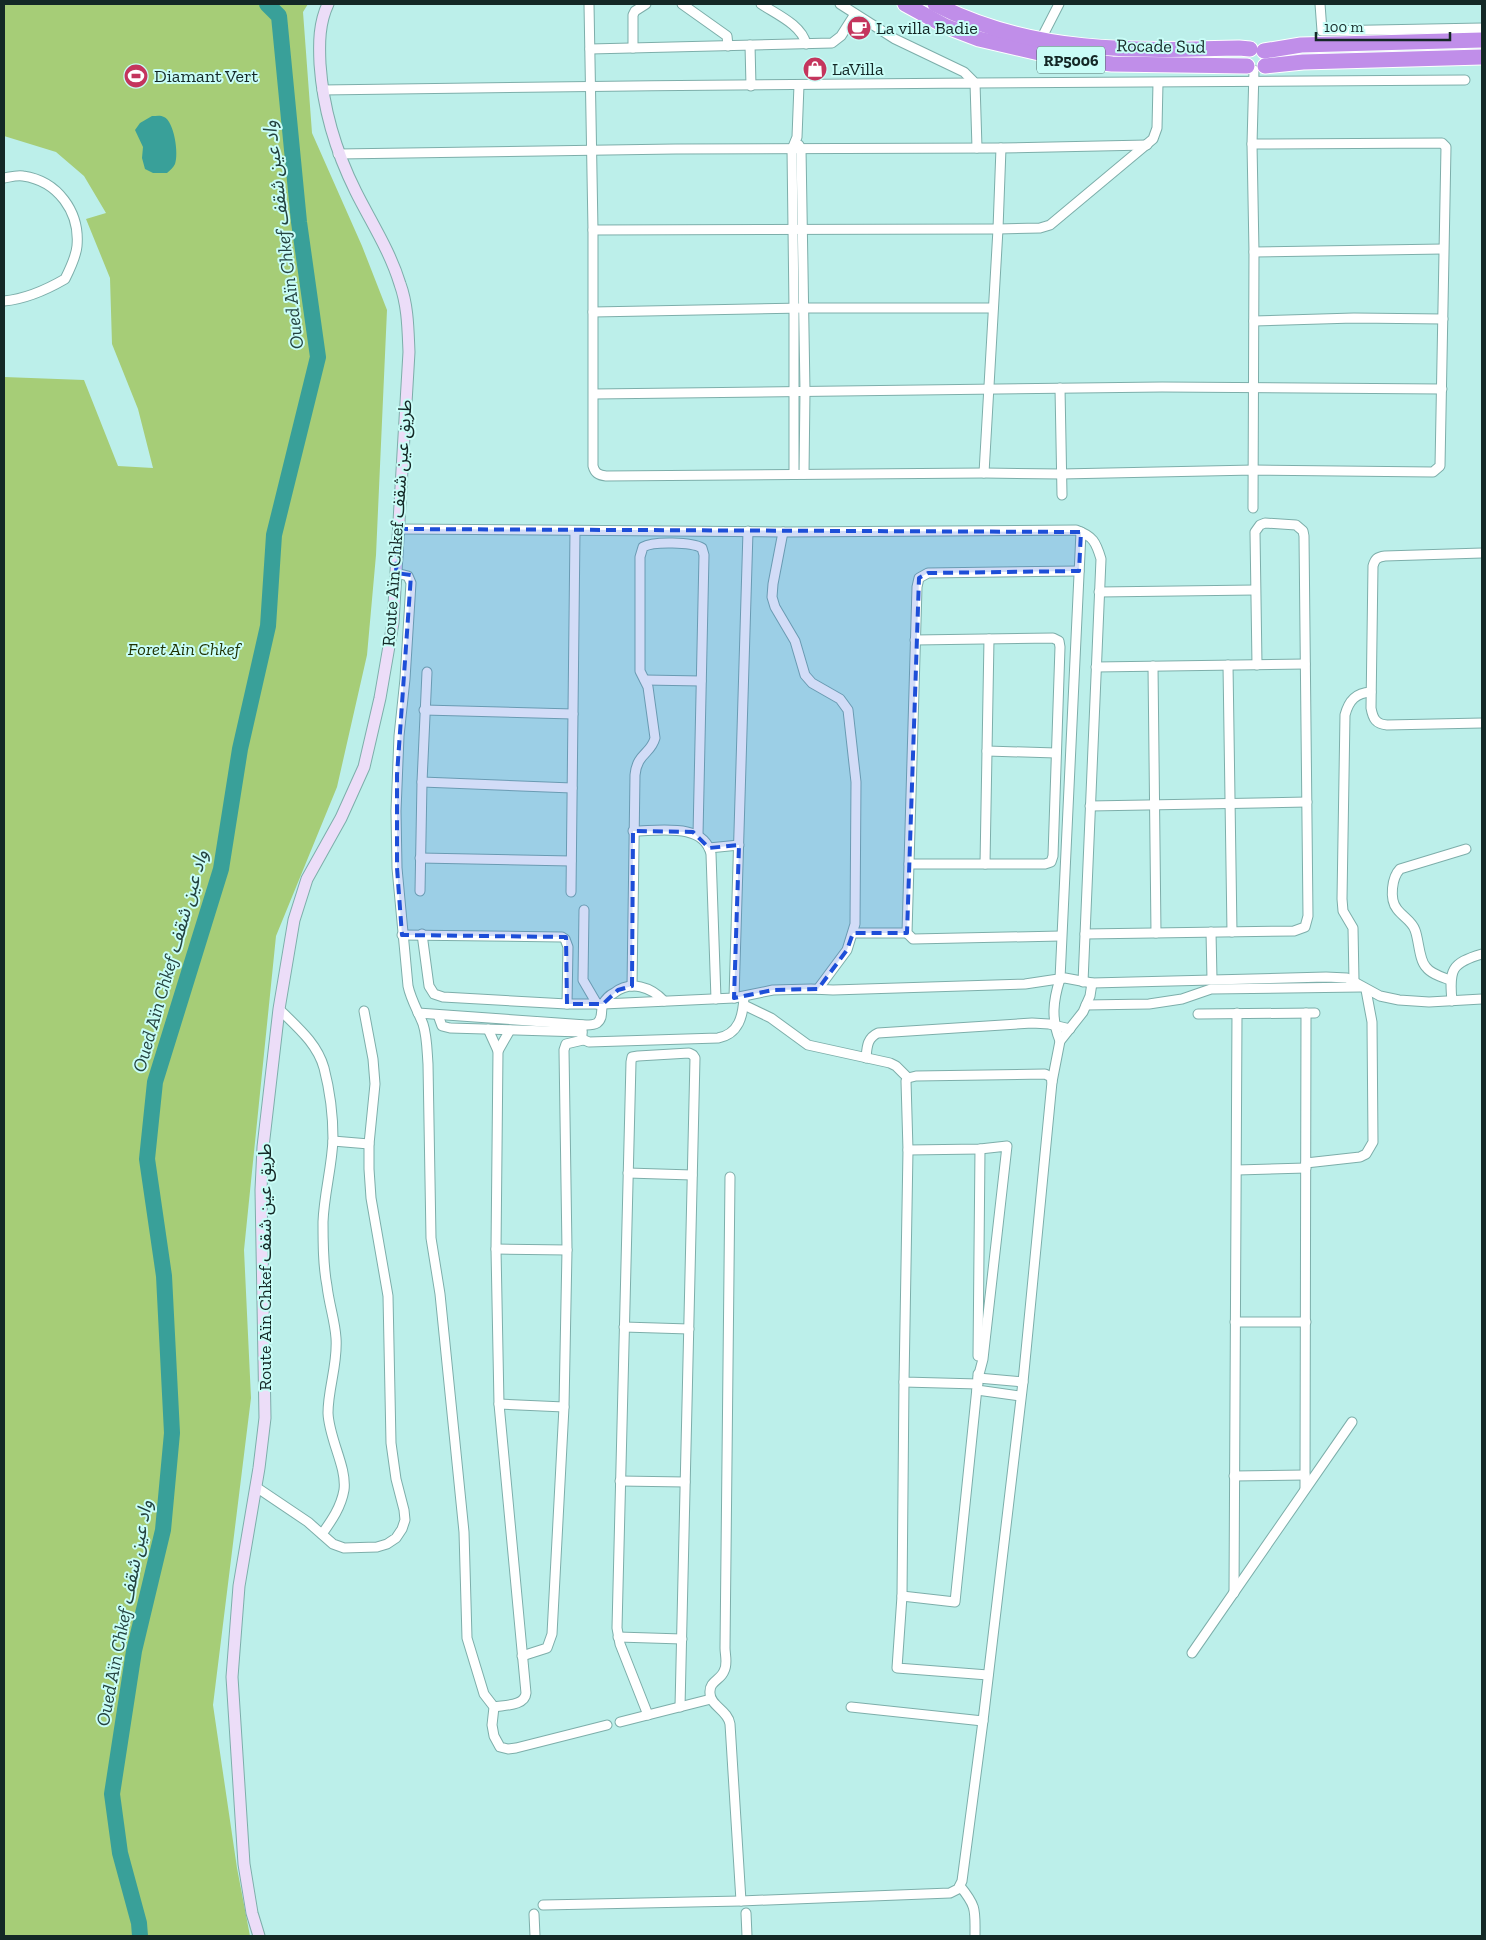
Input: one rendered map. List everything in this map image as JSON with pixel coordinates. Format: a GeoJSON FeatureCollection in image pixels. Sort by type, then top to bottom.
{"type":"FeatureCollection","features":[{"type":"Feature","properties":{"kind":"highway","name":"Rocade Sud"},"geometry":{"type":"LineString","coordinates":[[905,4],[945,26],[978,39],[1065,59],[1112,64],[1255,64],[1482,57]]}},
{"type":"Feature","properties":{"kind":"highway","name":"Rocade Sud"},"geometry":{"type":"LineString","coordinates":[[935,4],[956,15],[1040,41],[1066,45],[1115,48],[1239,48],[1255,64]]}},
{"type":"Feature","properties":{"kind":"highway","name":"Rocade Sud"},"geometry":{"type":"LineString","coordinates":[[1255,64],[1301,45],[1482,40]]}},
{"type":"Feature","properties":{"kind":"street","name":"Route Aïn Chkef طريق عين شقف"},"geometry":{"type":"LineString","coordinates":[[259,1936],[244,1864],[232,1677],[239,1586],[263,1437],[265,1402],[262,1169],[279,1009],[289,943],[303,893],[315,864],[341,818],[356,784],[368,750],[380,698],[393,623],[409,352],[407,314],[401,286],[389,254],[355,191],[338,154],[322,90],[319,47],[320,29],[328,4]]}},
{"type":"Feature","properties":{"kind":"street"},"geometry":{"type":"LineString","coordinates":[[589,4],[593,230],[593,466],[595,472],[599,475],[1061,474],[1254,470],[1433,472],[1440,466],[1446,147],[1442,143],[1252,144]]}},
{"type":"Feature","properties":{"kind":"street"},"geometry":{"type":"LineString","coordinates":[[633,48],[633,15],[635,11],[646,4]]}},
{"type":"Feature","properties":{"kind":"street"},"geometry":{"type":"LineString","coordinates":[[682,4],[727,36],[728,46]]}},
{"type":"Feature","properties":{"kind":"street"},"geometry":{"type":"LineString","coordinates":[[761,4],[799,30],[805,38],[806,44]]}},
{"type":"Feature","properties":{"kind":"street"},"geometry":{"type":"LineString","coordinates":[[840,4],[895,39],[958,69],[975,83],[977,148]]}},
{"type":"Feature","properties":{"kind":"street"},"geometry":{"type":"LineString","coordinates":[[1040,41],[1059,4]]}},
{"type":"Feature","properties":{"kind":"street"},"geometry":{"type":"LineString","coordinates":[[1320,4],[1322,31],[1482,28]]}},
{"type":"Feature","properties":{"kind":"street"},"geometry":{"type":"LineString","coordinates":[[590,49],[832,43],[841,36],[855,14]]}},
{"type":"Feature","properties":{"kind":"street"},"geometry":{"type":"LineString","coordinates":[[750,45],[750,86]]}},
{"type":"Feature","properties":{"kind":"street"},"geometry":{"type":"LineString","coordinates":[[322,90],[696,84],[750,86],[1158,83],[1210,81],[1255,64],[1465,80]]}},
{"type":"Feature","properties":{"kind":"street"},"geometry":{"type":"LineString","coordinates":[[1253,508],[1254,252],[1252,144],[1255,64]]}},
{"type":"Feature","properties":{"kind":"street"},"geometry":{"type":"LineString","coordinates":[[593,230],[1040,228],[1050,225],[1147,145],[1156,132],[1158,83]]}},
{"type":"Feature","properties":{"kind":"street"},"geometry":{"type":"LineString","coordinates":[[799,85],[796,149],[799,308],[805,391],[804,474]]}},
{"type":"Feature","properties":{"kind":"street"},"geometry":{"type":"LineString","coordinates":[[338,154],[736,148],[1000,148],[1147,145]]}},
{"type":"Feature","properties":{"kind":"street"},"geometry":{"type":"LineString","coordinates":[[984,473],[998,229],[1000,148]]}},
{"type":"Feature","properties":{"kind":"street"},"geometry":{"type":"LineString","coordinates":[[4,178],[21,176],[37,179],[54,189],[63,198],[73,214],[77,228],[77,248],[65,279],[37,293],[16,300],[4,301]]}},
{"type":"Feature","properties":{"kind":"street"},"geometry":{"type":"LineString","coordinates":[[1254,252],[1443,249]]}},
{"type":"Feature","properties":{"kind":"street"},"geometry":{"type":"LineString","coordinates":[[593,312],[799,308],[993,308]]}},
{"type":"Feature","properties":{"kind":"street"},"geometry":{"type":"LineString","coordinates":[[794,474],[799,308]]}},
{"type":"Feature","properties":{"kind":"street"},"geometry":{"type":"LineString","coordinates":[[1254,321],[1354,318],[1442,319]]}},
{"type":"Feature","properties":{"kind":"street"},"geometry":{"type":"LineString","coordinates":[[594,394],[1060,388],[1442,389]]}},
{"type":"Feature","properties":{"kind":"street"},"geometry":{"type":"LineString","coordinates":[[1060,388],[1062,495]]}},
{"type":"Feature","properties":{"kind":"street"},"geometry":{"type":"LineString","coordinates":[[1085,934],[1294,931],[1305,927],[1308,916],[1304,536],[1300,527],[1296,525],[1265,523],[1256,528],[1254,537],[1257,665]]}},
{"type":"Feature","properties":{"kind":"street"},"geometry":{"type":"LineString","coordinates":[[398,529],[783,532],[1076,530],[1087,534],[1097,546],[1101,559],[1085,934],[1090,996],[1086,1005],[1060,1041],[1052,1082],[1023,1382],[983,1721],[960,1886],[950,1893],[741,1901],[543,1905]]}},
{"type":"Feature","properties":{"kind":"street"},"geometry":{"type":"LineString","coordinates":[[674,530],[674,544]]}},
{"type":"Feature","properties":{"kind":"street"},"geometry":{"type":"LineString","coordinates":[[571,892],[575,531]]}},
{"type":"Feature","properties":{"kind":"street"},"geometry":{"type":"LineString","coordinates":[[418,1013],[583,1033],[661,1040],[725,1037],[736,1029],[741,1020],[739,844],[748,531]]}},
{"type":"Feature","properties":{"kind":"street"},"geometry":{"type":"LineString","coordinates":[[783,532],[773,584],[772,596],[775,607],[795,641],[805,675],[812,683],[840,699],[848,710],[856,782],[857,905],[853,933],[847,950],[818,989]]}},
{"type":"Feature","properties":{"kind":"street"},"geometry":{"type":"LineString","coordinates":[[1060,1041],[1054,1025],[1054,1002],[1060,979],[1081,532]]}},
{"type":"Feature","properties":{"kind":"street"},"geometry":{"type":"LineString","coordinates":[[632,986],[636,767],[638,761],[655,738],[648,687],[640,671],[641,550],[646,545],[697,545],[702,548],[704,556],[698,834]]}},
{"type":"Feature","properties":{"kind":"street"},"geometry":{"type":"LineString","coordinates":[[1482,553],[1385,556],[1378,557],[1375,560],[1373,566],[1371,692],[1372,714],[1377,723],[1382,725],[1482,723]]}},
{"type":"Feature","properties":{"kind":"street"},"geometry":{"type":"LineString","coordinates":[[907,934],[917,582],[923,574],[928,572],[1079,571]]}},
{"type":"Feature","properties":{"kind":"street"},"geometry":{"type":"LineString","coordinates":[[396,572],[408,576],[411,583],[405,679],[399,736],[396,812],[397,868],[408,986],[424,1029],[426,1041],[431,1238],[440,1294],[464,1532],[467,1638],[484,1694],[494,1707],[491,1721],[494,1736],[500,1747],[508,1749],[607,1725]]}},
{"type":"Feature","properties":{"kind":"street"},"geometry":{"type":"LineString","coordinates":[[1100,592],[1255,590]]}},
{"type":"Feature","properties":{"kind":"street"},"geometry":{"type":"LineString","coordinates":[[909,864],[1045,864],[1051,862],[1053,856],[1059,641],[1053,638],[915,640]]}},
{"type":"Feature","properties":{"kind":"street"},"geometry":{"type":"LineString","coordinates":[[985,864],[989,639]]}},
{"type":"Feature","properties":{"kind":"street"},"geometry":{"type":"LineString","coordinates":[[1096,667],[1305,664]]}},
{"type":"Feature","properties":{"kind":"street"},"geometry":{"type":"LineString","coordinates":[[1228,665],[1232,932]]}},
{"type":"Feature","properties":{"kind":"street"},"geometry":{"type":"LineString","coordinates":[[1153,666],[1156,933]]}},
{"type":"Feature","properties":{"kind":"street"},"geometry":{"type":"LineString","coordinates":[[420,890],[424,710],[427,672]]}},
{"type":"Feature","properties":{"kind":"street"},"geometry":{"type":"LineString","coordinates":[[645,680],[701,681]]}},
{"type":"Feature","properties":{"kind":"street"},"geometry":{"type":"LineString","coordinates":[[1354,982],[1353,928],[1343,911],[1342,899],[1345,715],[1349,702],[1352,699],[1363,693],[1371,692]]}},
{"type":"Feature","properties":{"kind":"street"},"geometry":{"type":"LineString","coordinates":[[424,710],[573,714]]}},
{"type":"Feature","properties":{"kind":"street"},"geometry":{"type":"LineString","coordinates":[[987,751],[1056,753]]}},
{"type":"Feature","properties":{"kind":"street"},"geometry":{"type":"LineString","coordinates":[[422,782],[572,788]]}},
{"type":"Feature","properties":{"kind":"street"},"geometry":{"type":"LineString","coordinates":[[1090,806],[1307,802]]}},
{"type":"Feature","properties":{"kind":"street"},"geometry":{"type":"LineString","coordinates":[[634,831],[687,831],[698,834],[707,843],[709,848],[716,999]]}},
{"type":"Feature","properties":{"kind":"street"},"geometry":{"type":"LineString","coordinates":[[709,848],[739,844]]}},
{"type":"Feature","properties":{"kind":"street"},"geometry":{"type":"LineString","coordinates":[[1450,980],[1431,972],[1425,967],[1413,925],[1397,909],[1394,903],[1393,890],[1395,877],[1400,868],[1466,850]]}},
{"type":"Feature","properties":{"kind":"street"},"geometry":{"type":"LineString","coordinates":[[420,858],[571,860]]}},
{"type":"Feature","properties":{"kind":"street"},"geometry":{"type":"LineString","coordinates":[[522,1656],[547,1648],[551,1640],[564,1407],[567,1250],[564,1050],[566,1044],[596,1024],[601,1018],[600,1004],[583,980],[584,910]]}},
{"type":"Feature","properties":{"kind":"street"},"geometry":{"type":"LineString","coordinates":[[1211,932],[1212,979]]}},
{"type":"Feature","properties":{"kind":"street"},"geometry":{"type":"LineString","coordinates":[[853,933],[907,934],[913,939],[1061,936]]}},
{"type":"Feature","properties":{"kind":"street"},"geometry":{"type":"LineString","coordinates":[[422,934],[429,986],[431,991],[438,996],[567,1004],[600,1004],[716,999],[740,1000],[773,990],[1025,984],[1060,979],[1088,983],[1326,976],[1347,978],[1380,996],[1399,1000],[1429,1002],[1482,1000]]}},
{"type":"Feature","properties":{"kind":"street"},"geometry":{"type":"LineString","coordinates":[[402,935],[565,938],[568,947],[567,1004]]}},
{"type":"Feature","properties":{"kind":"street"},"geometry":{"type":"LineString","coordinates":[[1452,1001],[1450,980],[1454,969],[1460,963],[1482,954]]}},
{"type":"Feature","properties":{"kind":"street"},"geometry":{"type":"LineString","coordinates":[[600,1004],[618,990],[632,986],[648,989],[664,1001]]}},
{"type":"Feature","properties":{"kind":"street"},"geometry":{"type":"LineString","coordinates":[[1086,1005],[1149,1004],[1182,999],[1211,989],[1364,988]]}},
{"type":"Feature","properties":{"kind":"street"},"geometry":{"type":"LineString","coordinates":[[1237,1170],[1306,1165],[1360,1158],[1366,1154],[1373,1142],[1372,1022],[1364,988]]}},
{"type":"Feature","properties":{"kind":"street"},"geometry":{"type":"LineString","coordinates":[[740,1000],[771,1018],[808,1045],[896,1066],[908,1078]]}},
{"type":"Feature","properties":{"kind":"street"},"geometry":{"type":"LineString","coordinates":[[279,1009],[316,1048],[324,1067],[330,1094],[333,1141],[326,1190],[323,1244],[327,1288],[337,1351],[330,1390],[328,1416],[330,1431],[344,1477],[344,1491],[337,1513],[322,1534]]}},
{"type":"Feature","properties":{"kind":"street"},"geometry":{"type":"LineString","coordinates":[[256,1487],[288,1507],[333,1544],[344,1548],[377,1547],[388,1544],[396,1538],[405,1520],[391,1443],[388,1296],[371,1198],[369,1144],[375,1084],[373,1059],[364,1011]]}},
{"type":"Feature","properties":{"kind":"street"},"geometry":{"type":"LineString","coordinates":[[1198,1014],[1311,1013],[1306,1165],[1305,1489]]}},
{"type":"Feature","properties":{"kind":"street"},"geometry":{"type":"LineString","coordinates":[[1234,1593],[1237,1014]]}},
{"type":"Feature","properties":{"kind":"street"},"geometry":{"type":"LineString","coordinates":[[438,1015],[442,1026],[445,1027],[583,1033]]}},
{"type":"Feature","properties":{"kind":"street"},"geometry":{"type":"LineString","coordinates":[[866,1058],[871,1036],[878,1033],[1032,1023],[1070,1029]]}},
{"type":"Feature","properties":{"kind":"street"},"geometry":{"type":"LineString","coordinates":[[488,1029],[498,1051],[496,1249],[499,1404],[526,1698],[522,1702],[494,1707]]}},
{"type":"Feature","properties":{"kind":"street"},"geometry":{"type":"LineString","coordinates":[[498,1051],[510,1030]]}},
{"type":"Feature","properties":{"kind":"street"},"geometry":{"type":"LineString","coordinates":[[661,1040],[662,1055]]}},
{"type":"Feature","properties":{"kind":"street"},"geometry":{"type":"LineString","coordinates":[[648,1715],[618,1637],[620,1481],[631,1060],[632,1057],[638,1056],[690,1053],[695,1056],[680,1707]]}},
{"type":"Feature","properties":{"kind":"street"},"geometry":{"type":"LineString","coordinates":[[908,1078],[916,1076],[1045,1074],[1051,1077],[1052,1082]]}},
{"type":"Feature","properties":{"kind":"street"},"geometry":{"type":"LineString","coordinates":[[908,1078],[906,1081],[908,1150],[902,1596],[897,1668],[988,1675]]}},
{"type":"Feature","properties":{"kind":"street"},"geometry":{"type":"LineString","coordinates":[[333,1141],[369,1144]]}},
{"type":"Feature","properties":{"kind":"street"},"geometry":{"type":"LineString","coordinates":[[902,1596],[955,1602],[978,1384],[983,1359],[1007,1146],[980,1149],[908,1150]]}},
{"type":"Feature","properties":{"kind":"street"},"geometry":{"type":"LineString","coordinates":[[978,1384],[980,1149]]}},
{"type":"Feature","properties":{"kind":"street"},"geometry":{"type":"LineString","coordinates":[[628,1174],[692,1175]]}},
{"type":"Feature","properties":{"kind":"street"},"geometry":{"type":"LineString","coordinates":[[730,1177],[726,1665],[724,1673],[712,1683],[710,1688],[711,1699],[728,1715],[730,1724],[741,1901]]}},
{"type":"Feature","properties":{"kind":"street"},"geometry":{"type":"LineString","coordinates":[[496,1249],[567,1250]]}},
{"type":"Feature","properties":{"kind":"street"},"geometry":{"type":"LineString","coordinates":[[1235,1322],[1306,1322]]}},
{"type":"Feature","properties":{"kind":"street"},"geometry":{"type":"LineString","coordinates":[[624,1327],[689,1328]]}},
{"type":"Feature","properties":{"kind":"street"},"geometry":{"type":"LineString","coordinates":[[904,1382],[978,1384],[1023,1382]]}},
{"type":"Feature","properties":{"kind":"street"},"geometry":{"type":"LineString","coordinates":[[978,1384],[1020,1396]]}},
{"type":"Feature","properties":{"kind":"street"},"geometry":{"type":"LineString","coordinates":[[499,1404],[564,1407]]}},
{"type":"Feature","properties":{"kind":"street"},"geometry":{"type":"LineString","coordinates":[[1192,1653],[1352,1422]]}},
{"type":"Feature","properties":{"kind":"street"},"geometry":{"type":"LineString","coordinates":[[1234,1476],[1305,1476]]}},
{"type":"Feature","properties":{"kind":"street"},"geometry":{"type":"LineString","coordinates":[[620,1481],[685,1482]]}},
{"type":"Feature","properties":{"kind":"street"},"geometry":{"type":"LineString","coordinates":[[618,1637],[682,1639]]}},
{"type":"Feature","properties":{"kind":"street"},"geometry":{"type":"LineString","coordinates":[[620,1722],[711,1699]]}},
{"type":"Feature","properties":{"kind":"street"},"geometry":{"type":"LineString","coordinates":[[851,1707],[983,1721]]}},
{"type":"Feature","properties":{"kind":"street"},"geometry":{"type":"LineString","coordinates":[[960,1886],[974,1904],[975,1936]]}},
{"type":"Feature","properties":{"kind":"street"},"geometry":{"type":"LineString","coordinates":[[746,1913],[747,1936]]}},
{"type":"Feature","properties":{"kind":"street"},"geometry":{"type":"LineString","coordinates":[[534,1914],[535,1936]]}},
{"type":"Feature","properties":{"kind":"highlighted area"},"geometry":{"type":"Polygon","coordinates":[[[398,529],[1081,532],[1079,571],[928,573],[919,578],[907,933],[853,933],[847,950],[818,989],[773,990],[734,998],[739,845],[709,848],[693,832],[633,831],[632,986],[618,990],[603,1004],[567,1004],[566,937],[402,935],[397,868],[397,775],[411,575],[396,573],[398,529]]]}},
{"type":"Feature","properties":{"kind":"green space","name":"Foret Ain Chkef"},"geometry":{"type":"Polygon","coordinates":[[[4,4],[308,4],[303,12],[312,133],[362,246],[387,310],[376,555],[367,655],[337,787],[276,936],[244,1250],[251,1398],[213,1705],[237,1868],[250,1936],[4,1936],[4,377],[84,380],[118,466],[153,468],[138,409],[112,344],[110,278],[86,219],[106,213],[84,176],[56,152],[4,136],[4,4]]]}},
{"type":"Feature","properties":{"kind":"water"},"geometry":{"type":"Polygon","coordinates":[[[152,116],[164,117],[168,120],[173,131],[176,159],[174,165],[167,173],[153,173],[145,169],[142,158],[143,147],[135,130],[140,123],[152,116]]]}},
{"type":"Feature","properties":{"kind":"waterway","name":"Oued Aïn Chkef واد عين شقف"},"geometry":{"type":"LineString","coordinates":[[140,1936],[139,1923],[120,1853],[112,1794],[134,1651],[163,1530],[172,1433],[164,1276],[147,1159],[155,1082],[221,869],[240,749],[268,626],[274,535],[318,357],[299,222],[279,16],[267,4]]}},
{"type":"Feature","properties":{"kind":"place","name":"La villa Badie"},"geometry":{"type":"Point","coordinates":[859,28]}},
{"type":"Feature","properties":{"kind":"place","name":"LaVilla"},"geometry":{"type":"Point","coordinates":[815,69]}},
{"type":"Feature","properties":{"kind":"place","name":"Diamant Vert"},"geometry":{"type":"Point","coordinates":[136,76]}}]}
